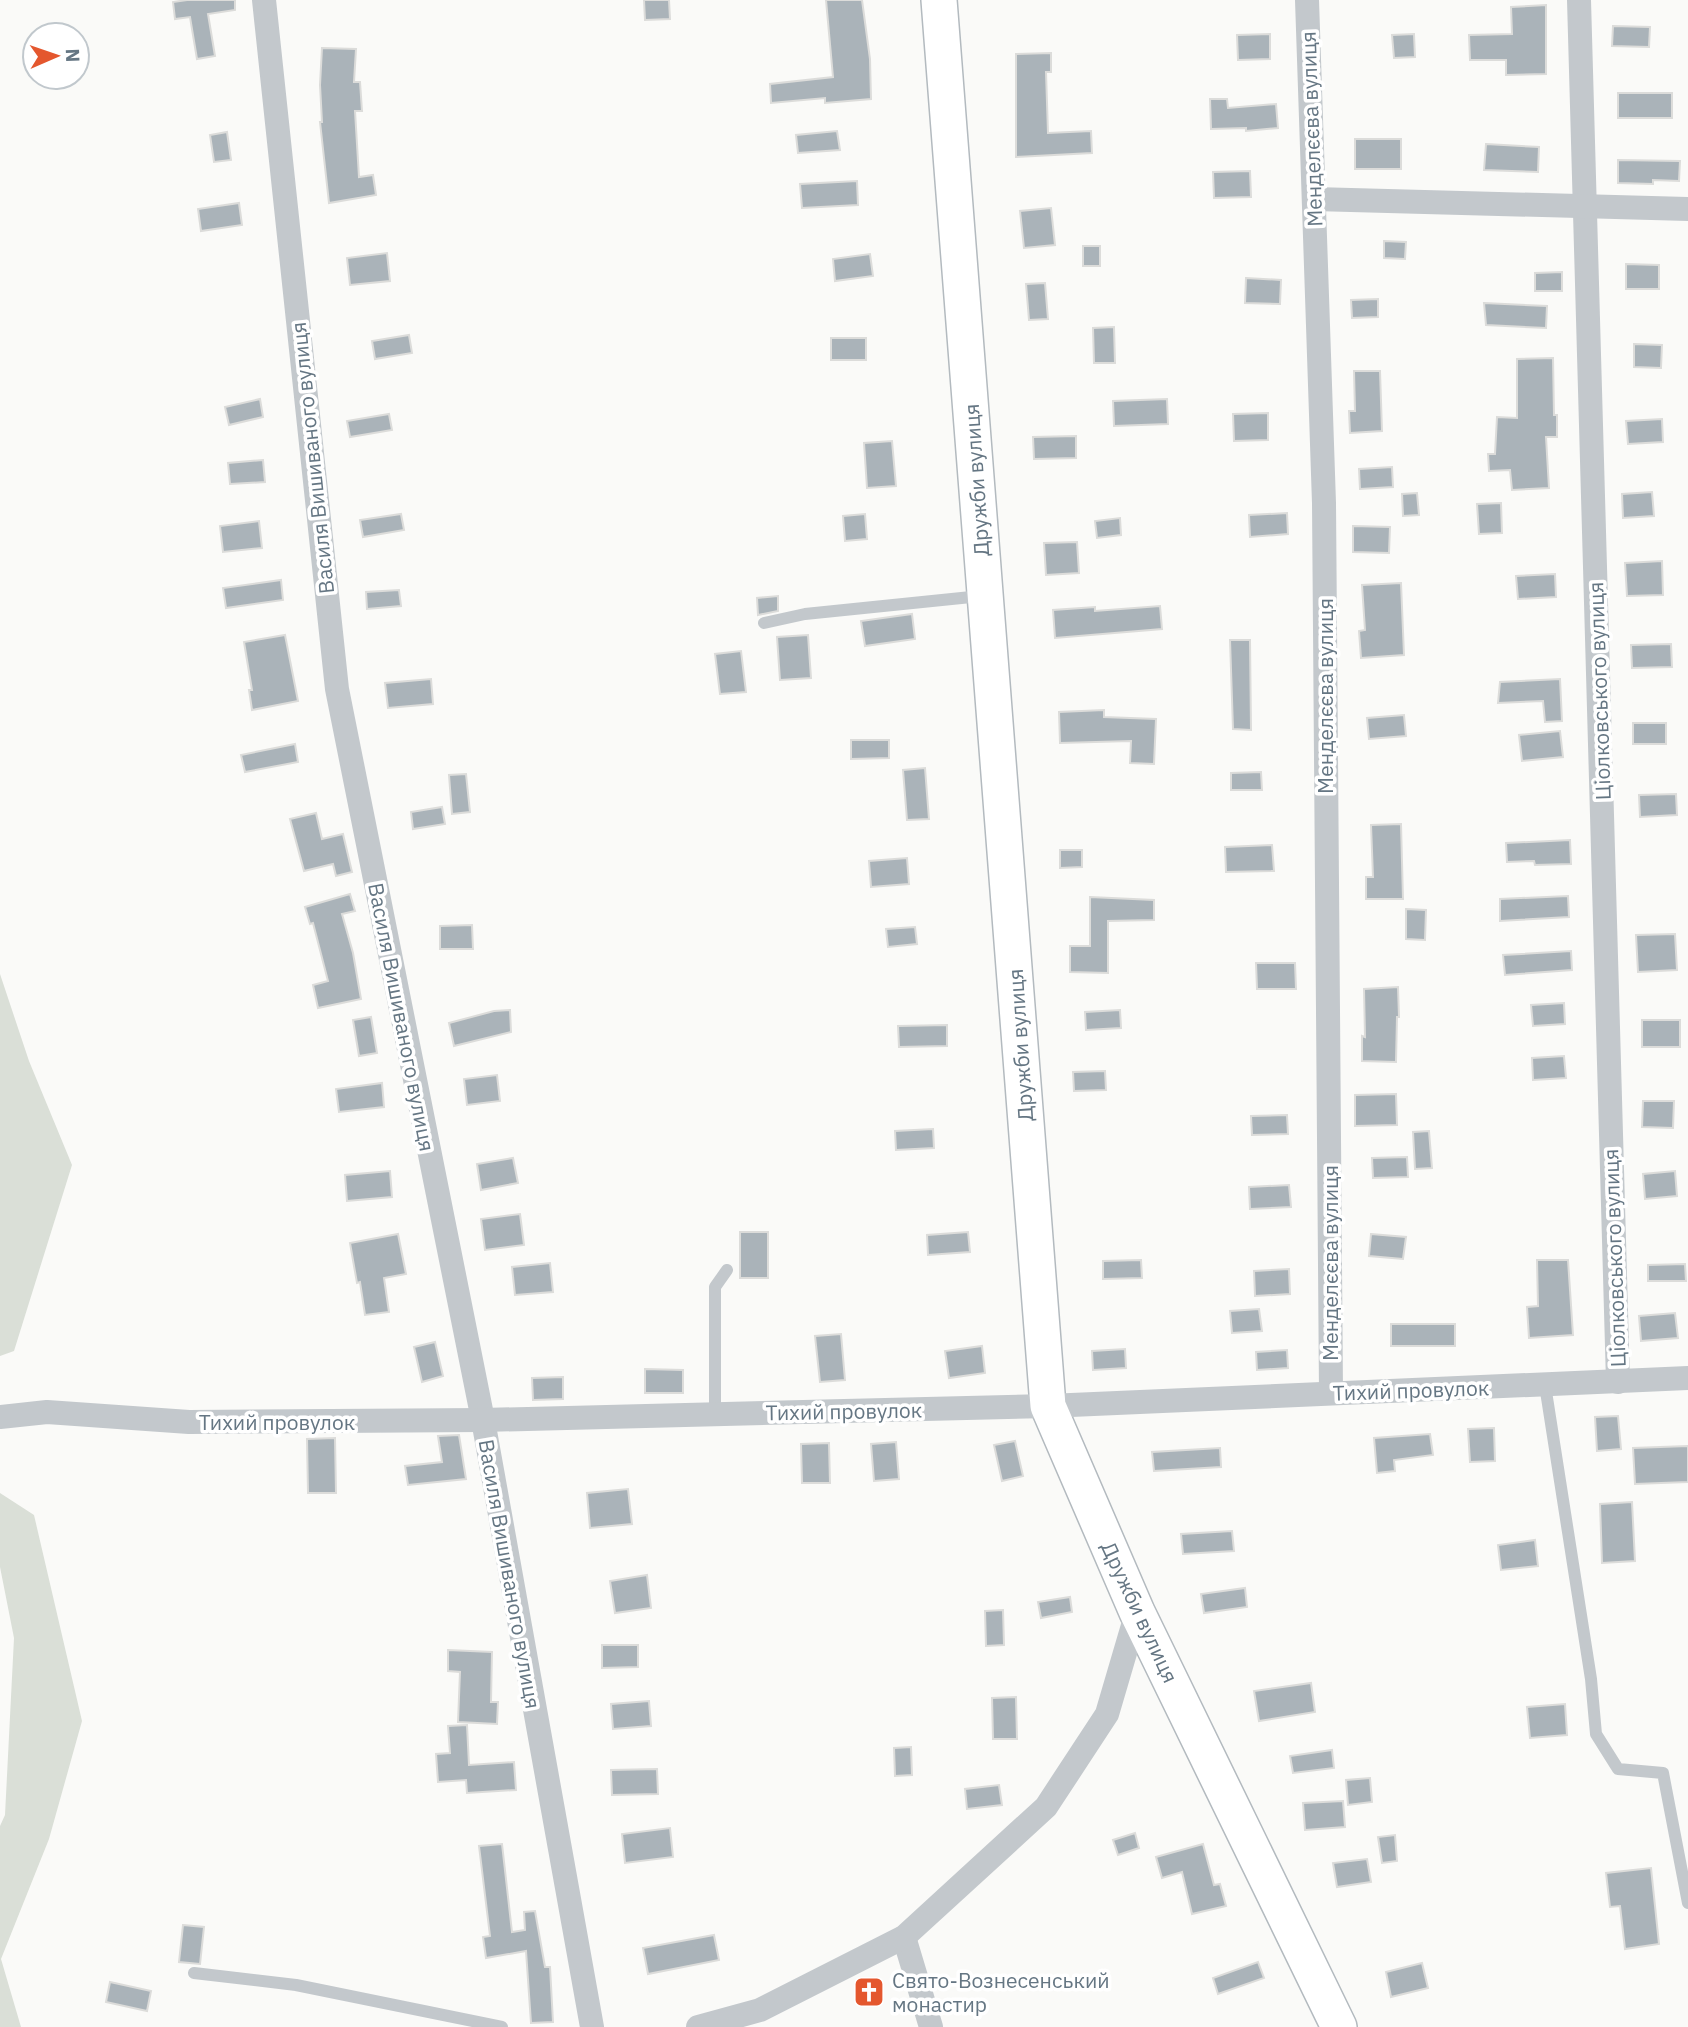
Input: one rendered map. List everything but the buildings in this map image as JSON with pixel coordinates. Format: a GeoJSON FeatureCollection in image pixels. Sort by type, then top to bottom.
{"type":"FeatureCollection","features":[{"type":"Feature","properties":{"kind":"street","name":"Василя Вишиваного вулиця"},"geometry":{"type":"LineString","coordinates":[[264,0],[337,689],[483,1420],[592,2027]]}},
{"type":"Feature","properties":{"kind":"street","name":"Дружби вулиця"},"geometry":{"type":"LineString","coordinates":[[939,0],[1048,1406],[1137,1612],[1339,2027]]}},
{"type":"Feature","properties":{"kind":"street","name":"Менделєєва вулиця"},"geometry":{"type":"LineString","coordinates":[[1307,0],[1324,503],[1331,1392]]}},
{"type":"Feature","properties":{"kind":"street","name":"Ціолковського вулиця"},"geometry":{"type":"LineString","coordinates":[[1579,0],[1587,207],[1618,1382]]}},
{"type":"Feature","properties":{"kind":"street"},"geometry":{"type":"LineString","coordinates":[[1314,199],[1688,209]]}},
{"type":"Feature","properties":{"kind":"street","name":"Тихий провулок"},"geometry":{"type":"LineString","coordinates":[[0,1417],[47,1412],[189,1422],[483,1420],[1048,1406],[1688,1378]]}},
{"type":"Feature","properties":{"kind":"street"},"geometry":{"type":"LineString","coordinates":[[698,2027],[760,2010],[904,1937],[1046,1807],[1107,1714],[1137,1612]]}},
{"type":"Feature","properties":{"kind":"street"},"geometry":{"type":"LineString","coordinates":[[904,1937],[931,2027]]}},
{"type":"Feature","properties":{"kind":"lane"},"geometry":{"type":"LineString","coordinates":[[764,623],[805,614],[985,596]]}},
{"type":"Feature","properties":{"kind":"lane"},"geometry":{"type":"LineString","coordinates":[[715,1414],[715,1287],[727,1270]]}},
{"type":"Feature","properties":{"kind":"lane"},"geometry":{"type":"LineString","coordinates":[[1545,1385],[1591,1679],[1596,1734],[1618,1769],[1663,1773],[1688,1903]]}},
{"type":"Feature","properties":{"kind":"lane"},"geometry":{"type":"LineString","coordinates":[[194,1973],[296,1985],[502,2027]]}},
{"type":"Feature","properties":{"kind":"shaded area"},"geometry":{"type":"Polygon","coordinates":[[[0,974],[29,1061],[72,1165],[14,1351],[0,1356],[0,974]]]}},
{"type":"Feature","properties":{"kind":"shaded area"},"geometry":{"type":"Polygon","coordinates":[[[0,1493],[34,1515],[82,1721],[49,1839],[1,1959],[21,2027],[0,2027],[0,1826],[5,1815],[14,1638],[0,1567],[0,1493]]]}},
{"type":"Feature","properties":{"kind":"place","name":"Cвято-Вознесенський монастир"},"geometry":{"type":"Point","coordinates":[869,1992]}}]}
